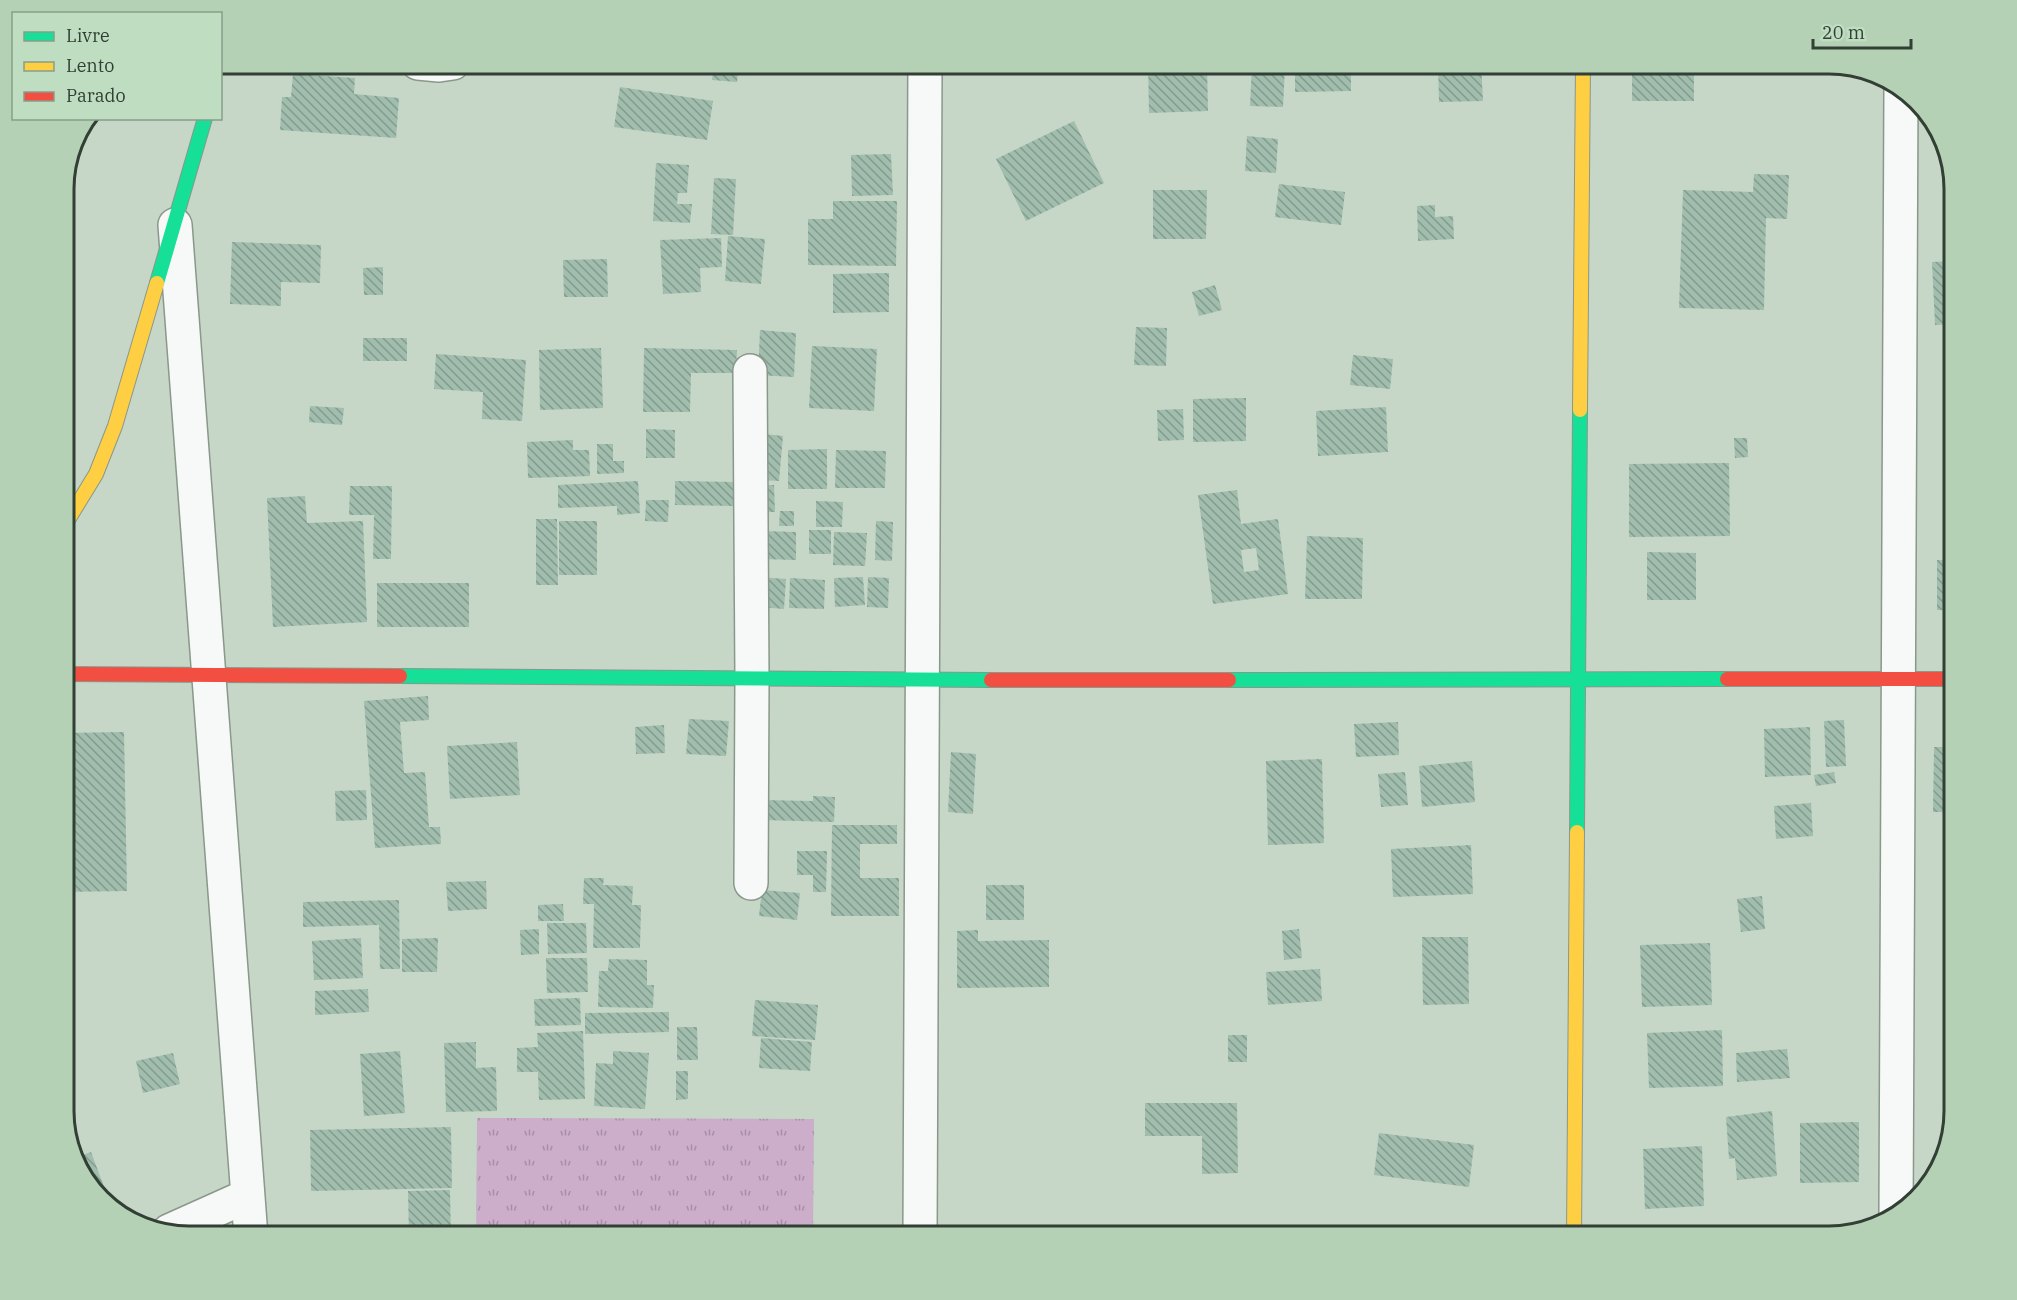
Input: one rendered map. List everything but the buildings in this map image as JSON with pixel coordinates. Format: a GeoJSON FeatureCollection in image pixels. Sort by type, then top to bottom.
{"type":"FeatureCollection","features":[{"type":"Feature","properties":{"kind":"street"},"geometry":{"type":"LineString","coordinates":[[920,1226],[925,74]]}},
{"type":"Feature","properties":{"kind":"street"},"geometry":{"type":"LineString","coordinates":[[1574,1226],[1583,74]]}},
{"type":"Feature","properties":{"kind":"street"},"geometry":{"type":"LineString","coordinates":[[1896,1204],[1901,100]]}},
{"type":"Feature","properties":{"kind":"street"},"geometry":{"type":"LineString","coordinates":[[74,510],[96,474],[115,426],[204,120]]}},
{"type":"Feature","properties":{"kind":"street"},"geometry":{"type":"LineString","coordinates":[[174,220],[250,1226]]}},
{"type":"Feature","properties":{"kind":"street"},"geometry":{"type":"LineString","coordinates":[[750,371],[751,883]]}},
{"type":"Feature","properties":{"kind":"street"},"geometry":{"type":"LineString","coordinates":[[74,674],[922,680],[1944,679]]}},
{"type":"Feature","properties":{"kind":"street"},"geometry":{"type":"LineString","coordinates":[[180,1226],[247,1196]]}},
{"type":"Feature","properties":{"kind":"green space"},"geometry":{"type":"Polygon","coordinates":[[[477,1118],[814,1119],[813,1226],[476,1226],[477,1118]]]}},
{"type":"Feature","properties":{"kind":"traffic: fast"},"geometry":{"type":"LineString","coordinates":[[157,283],[204,120]]}},
{"type":"Feature","properties":{"kind":"traffic: fast"},"geometry":{"type":"LineString","coordinates":[[1577,832],[1580,410]]}},
{"type":"Feature","properties":{"kind":"traffic: fast"},"geometry":{"type":"LineString","coordinates":[[400,676],[991,680]]}},
{"type":"Feature","properties":{"kind":"traffic: fast"},"geometry":{"type":"LineString","coordinates":[[1229,680],[1727,679]]}},
{"type":"Feature","properties":{"kind":"traffic: slow"},"geometry":{"type":"LineString","coordinates":[[1580,410],[1583,74]]}},
{"type":"Feature","properties":{"kind":"traffic: slow"},"geometry":{"type":"LineString","coordinates":[[74,510],[96,474],[115,426],[157,283]]}},
{"type":"Feature","properties":{"kind":"traffic: slow"},"geometry":{"type":"LineString","coordinates":[[1574,1226],[1577,832]]}},
{"type":"Feature","properties":{"kind":"traffic: jam"},"geometry":{"type":"LineString","coordinates":[[74,674],[400,676]]}},
{"type":"Feature","properties":{"kind":"traffic: jam"},"geometry":{"type":"LineString","coordinates":[[1727,679],[1944,679]]}},
{"type":"Feature","properties":{"kind":"traffic: jam"},"geometry":{"type":"LineString","coordinates":[[991,680],[1229,680]]}}]}
